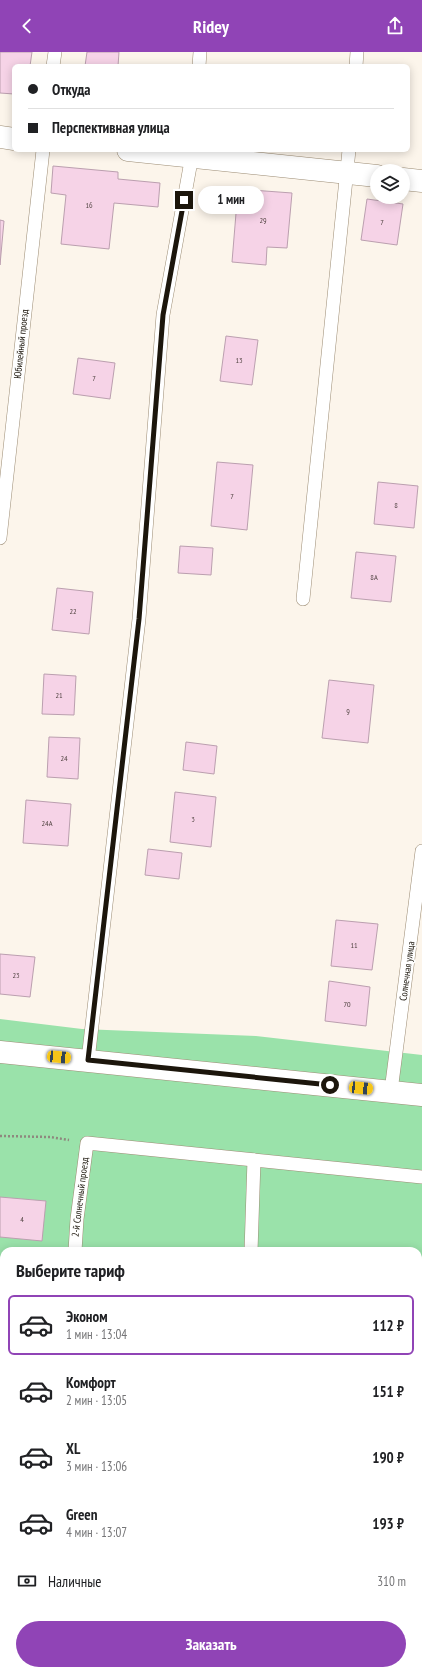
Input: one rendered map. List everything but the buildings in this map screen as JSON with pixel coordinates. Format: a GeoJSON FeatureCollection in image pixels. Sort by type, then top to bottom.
{"type":"FeatureCollection","features":[{"type":"Feature","properties":{"kind":"main road"},"geometry":{"type":"LineString","coordinates":[[0,137],[12,139]]}},
{"type":"Feature","properties":{"kind":"main road"},"geometry":{"type":"LineString","coordinates":[[171,152],[193,153],[370,175]]}},
{"type":"Feature","properties":{"kind":"main road"},"geometry":{"type":"LineString","coordinates":[[410,180],[422,181]]}},
{"type":"Feature","properties":{"kind":"main road"},"geometry":{"type":"LineString","coordinates":[[0,1052],[422,1095]]}},
{"type":"Feature","properties":{"kind":"lane"},"geometry":{"type":"LineString","coordinates":[[53,64],[54,52]]}},
{"type":"Feature","properties":{"kind":"lane"},"geometry":{"type":"LineString","coordinates":[[199,64],[200,52]]}},
{"type":"Feature","properties":{"kind":"lane"},"geometry":{"type":"LineString","coordinates":[[356,64],[358,52]]}},
{"type":"Feature","properties":{"kind":"lane","name":"Юбилейный проезд"},"geometry":{"type":"LineString","coordinates":[[0,538],[43,152]]}},
{"type":"Feature","properties":{"kind":"lane"},"geometry":{"type":"LineString","coordinates":[[303,599],[348,173],[349,152]]}},
{"type":"Feature","properties":{"kind":"lane"},"geometry":{"type":"LineString","coordinates":[[88,1060],[139,619],[163,315],[193,153]]}},
{"type":"Feature","properties":{"kind":"lane","name":"Солнечная улица"},"geometry":{"type":"LineString","coordinates":[[391,1091],[422,851]]}},
{"type":"Feature","properties":{"kind":"lane"},"geometry":{"type":"LineString","coordinates":[[87,1143],[422,1178]]}},
{"type":"Feature","properties":{"kind":"lane","name":"2-й Солнечный проезд"},"geometry":{"type":"LineString","coordinates":[[74,1247],[87,1143]]}},
{"type":"Feature","properties":{"kind":"lane"},"geometry":{"type":"LineString","coordinates":[[251,1247],[254,1160]]}},
{"type":"Feature","properties":{"kind":"path"},"geometry":{"type":"LineString","coordinates":[[0,1136],[50,1137],[87,1143]]}},
{"type":"Feature","properties":{"kind":"green space"},"geometry":{"type":"Polygon","coordinates":[[[0,1019],[82,1029],[256,1036],[422,1055],[422,1247],[0,1247],[0,1019]]]}},
{"type":"Feature","properties":{"kind":"route"},"geometry":{"type":"LineString","coordinates":[[184,200],[163,315],[139,619],[88,1060],[330,1085]]}}]}
